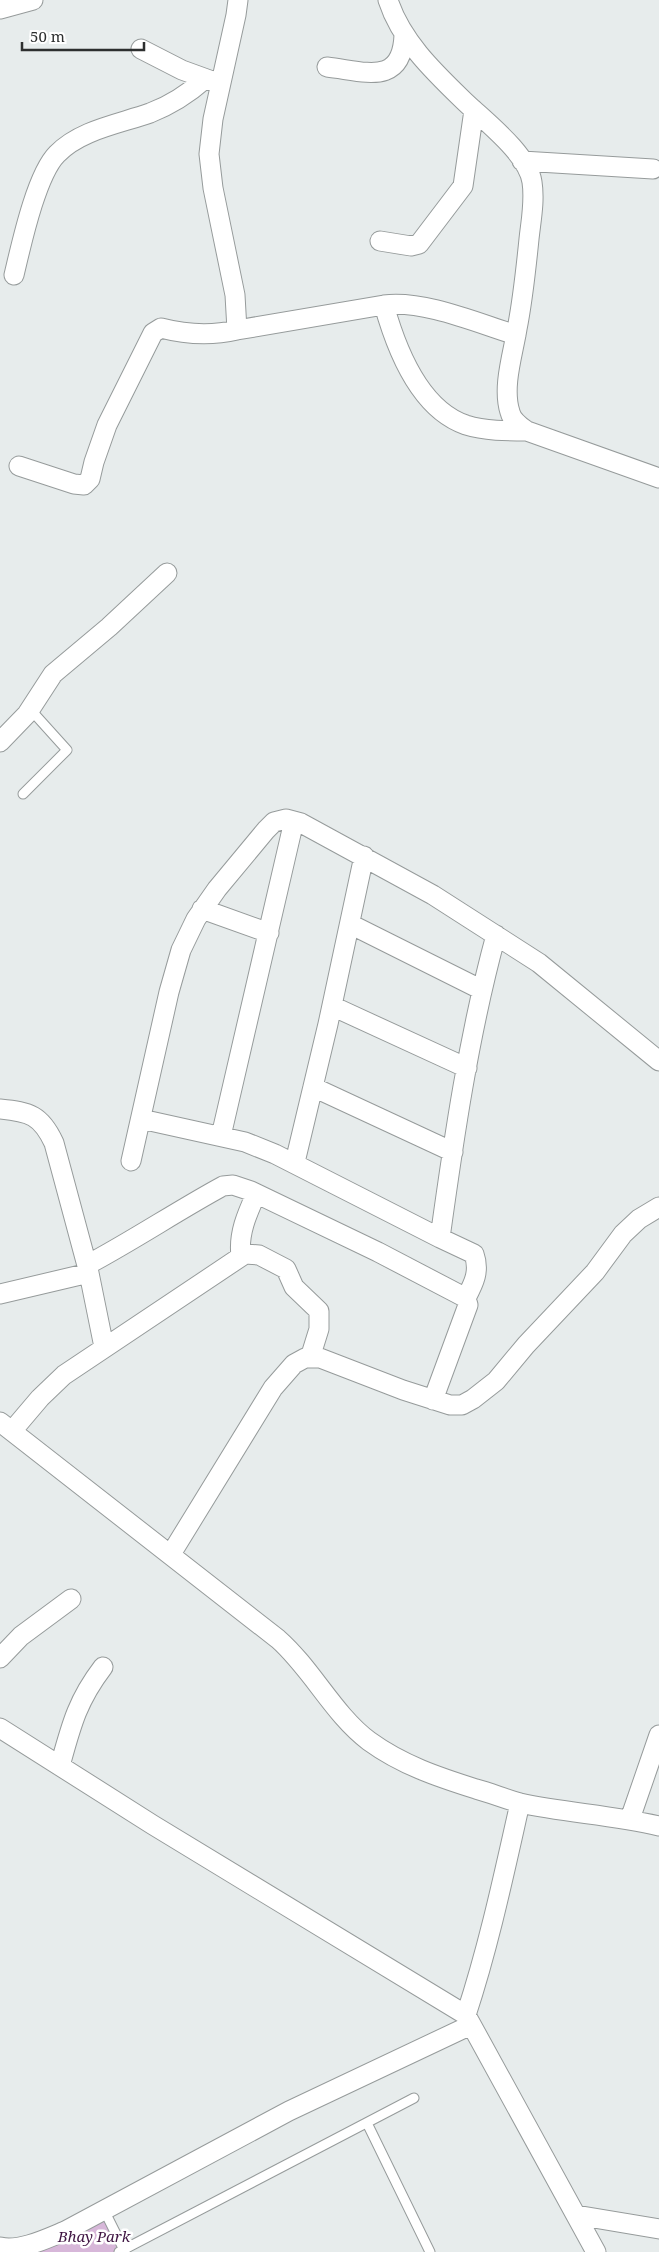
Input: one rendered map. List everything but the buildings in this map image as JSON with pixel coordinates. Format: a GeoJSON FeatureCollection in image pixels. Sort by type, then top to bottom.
{"type":"FeatureCollection","features":[{"type":"Feature","properties":{"kind":"street"},"geometry":{"type":"LineString","coordinates":[[0,9],[33,0]]}},
{"type":"Feature","properties":{"kind":"street"},"geometry":{"type":"LineString","coordinates":[[237,330],[235,294],[213,188],[209,154],[213,119],[213,81],[236,15],[238,0]]}},
{"type":"Feature","properties":{"kind":"street"},"geometry":{"type":"LineString","coordinates":[[388,0],[404,35],[431,68],[502,136],[529,169],[533,203],[523,297],[507,394],[510,413],[516,423],[527,431],[659,478]]}},
{"type":"Feature","properties":{"kind":"street"},"geometry":{"type":"LineString","coordinates":[[327,67],[384,72],[391,70],[398,62],[404,48],[404,35]]}},
{"type":"Feature","properties":{"kind":"street"},"geometry":{"type":"LineString","coordinates":[[141,49],[213,81]]}},
{"type":"Feature","properties":{"kind":"street"},"geometry":{"type":"LineString","coordinates":[[14,276],[40,185],[55,155],[73,141],[152,112],[181,99],[213,81]]}},
{"type":"Feature","properties":{"kind":"street"},"geometry":{"type":"LineString","coordinates":[[380,241],[411,246],[419,244],[459,192],[464,178],[474,110]]}},
{"type":"Feature","properties":{"kind":"street"},"geometry":{"type":"LineString","coordinates":[[522,161],[652,169]]}},
{"type":"Feature","properties":{"kind":"street"},"geometry":{"type":"LineString","coordinates":[[19,466],[74,484],[84,485],[90,479],[107,425],[153,333],[161,328],[183,334],[203,335],[384,305],[405,304],[516,335]]}},
{"type":"Feature","properties":{"kind":"street"},"geometry":{"type":"LineString","coordinates":[[384,305],[399,352],[432,404],[447,416],[466,425],[497,431],[527,431]]}},
{"type":"Feature","properties":{"kind":"street"},"geometry":{"type":"LineString","coordinates":[[0,742],[20,722],[53,674],[109,627],[166,573]]}},
{"type":"Feature","properties":{"kind":"street"},"geometry":{"type":"LineString","coordinates":[[131,1161],[169,992],[181,950],[202,909],[274,822],[286,820],[301,822],[364,856],[496,935],[539,963],[659,1061]]}},
{"type":"Feature","properties":{"kind":"street"},"geometry":{"type":"LineString","coordinates":[[221,1136],[294,821]]}},
{"type":"Feature","properties":{"kind":"street"},"geometry":{"type":"LineString","coordinates":[[295,1162],[332,1006],[364,856]]}},
{"type":"Feature","properties":{"kind":"street"},"geometry":{"type":"LineString","coordinates":[[202,909],[269,933]]}},
{"type":"Feature","properties":{"kind":"street"},"geometry":{"type":"LineString","coordinates":[[350,924],[482,990]]}},
{"type":"Feature","properties":{"kind":"street"},"geometry":{"type":"LineString","coordinates":[[440,1238],[467,1068],[482,990],[496,935]]}},
{"type":"Feature","properties":{"kind":"street"},"geometry":{"type":"LineString","coordinates":[[332,1006],[467,1068]]}},
{"type":"Feature","properties":{"kind":"street"},"geometry":{"type":"LineString","coordinates":[[313,1087],[453,1152]]}},
{"type":"Feature","properties":{"kind":"street"},"geometry":{"type":"LineString","coordinates":[[0,1109],[32,1116],[46,1126],[54,1143],[88,1269],[104,1347]]}},
{"type":"Feature","properties":{"kind":"street"},"geometry":{"type":"LineString","coordinates":[[141,1119],[245,1142],[295,1162],[474,1254],[478,1266],[475,1281],[466,1298],[468,1306],[433,1400]]}},
{"type":"Feature","properties":{"kind":"street"},"geometry":{"type":"LineString","coordinates":[[0,1294],[88,1269],[170,1215],[223,1186],[233,1185],[256,1194],[369,1248],[466,1298]]}},
{"type":"Feature","properties":{"kind":"street"},"geometry":{"type":"LineString","coordinates":[[241,1256],[239,1244],[241,1232],[256,1194]]}},
{"type":"Feature","properties":{"kind":"street"},"geometry":{"type":"LineString","coordinates":[[171,1554],[273,1388],[294,1364],[305,1358],[320,1358],[433,1400],[450,1405],[462,1405],[496,1381],[526,1345],[594,1272],[623,1234],[639,1220],[659,1207]]}},
{"type":"Feature","properties":{"kind":"street"},"geometry":{"type":"LineString","coordinates":[[310,1358],[319,1329],[319,1311],[294,1287],[286,1269],[259,1255],[249,1253],[241,1256],[64,1375],[6,1426],[171,1554],[293,1652],[342,1715],[368,1740],[416,1769],[520,1803],[630,1819],[659,1826]]}},
{"type":"Feature","properties":{"kind":"street"},"geometry":{"type":"LineString","coordinates":[[0,1658],[21,1636],[72,1599]]}},
{"type":"Feature","properties":{"kind":"street"},"geometry":{"type":"LineString","coordinates":[[60,1766],[75,1712],[88,1686],[103,1667]]}},
{"type":"Feature","properties":{"kind":"street"},"geometry":{"type":"LineString","coordinates":[[0,1728],[468,2020],[596,2252]]}},
{"type":"Feature","properties":{"kind":"street"},"geometry":{"type":"LineString","coordinates":[[630,1819],[659,1735]]}},
{"type":"Feature","properties":{"kind":"street"},"geometry":{"type":"LineString","coordinates":[[0,2247],[5,2250],[27,2247],[65,2231],[289,2111],[468,2020],[520,1803]]}},
{"type":"Feature","properties":{"kind":"street"},"geometry":{"type":"LineString","coordinates":[[576,2215],[659,2229]]}},
{"type":"Feature","properties":{"kind":"lane"},"geometry":{"type":"LineString","coordinates":[[23,794],[68,749],[30,709]]}},
{"type":"Feature","properties":{"kind":"lane"},"geometry":{"type":"LineString","coordinates":[[104,2210],[123,2251],[414,2098]]}},
{"type":"Feature","properties":{"kind":"lane"},"geometry":{"type":"LineString","coordinates":[[367,2123],[430,2252]]}},
{"type":"Feature","properties":{"kind":"green space","name":"Bhay Park"},"geometry":{"type":"Polygon","coordinates":[[[103,2214],[121,2252],[24,2252],[103,2214]]]}}]}
